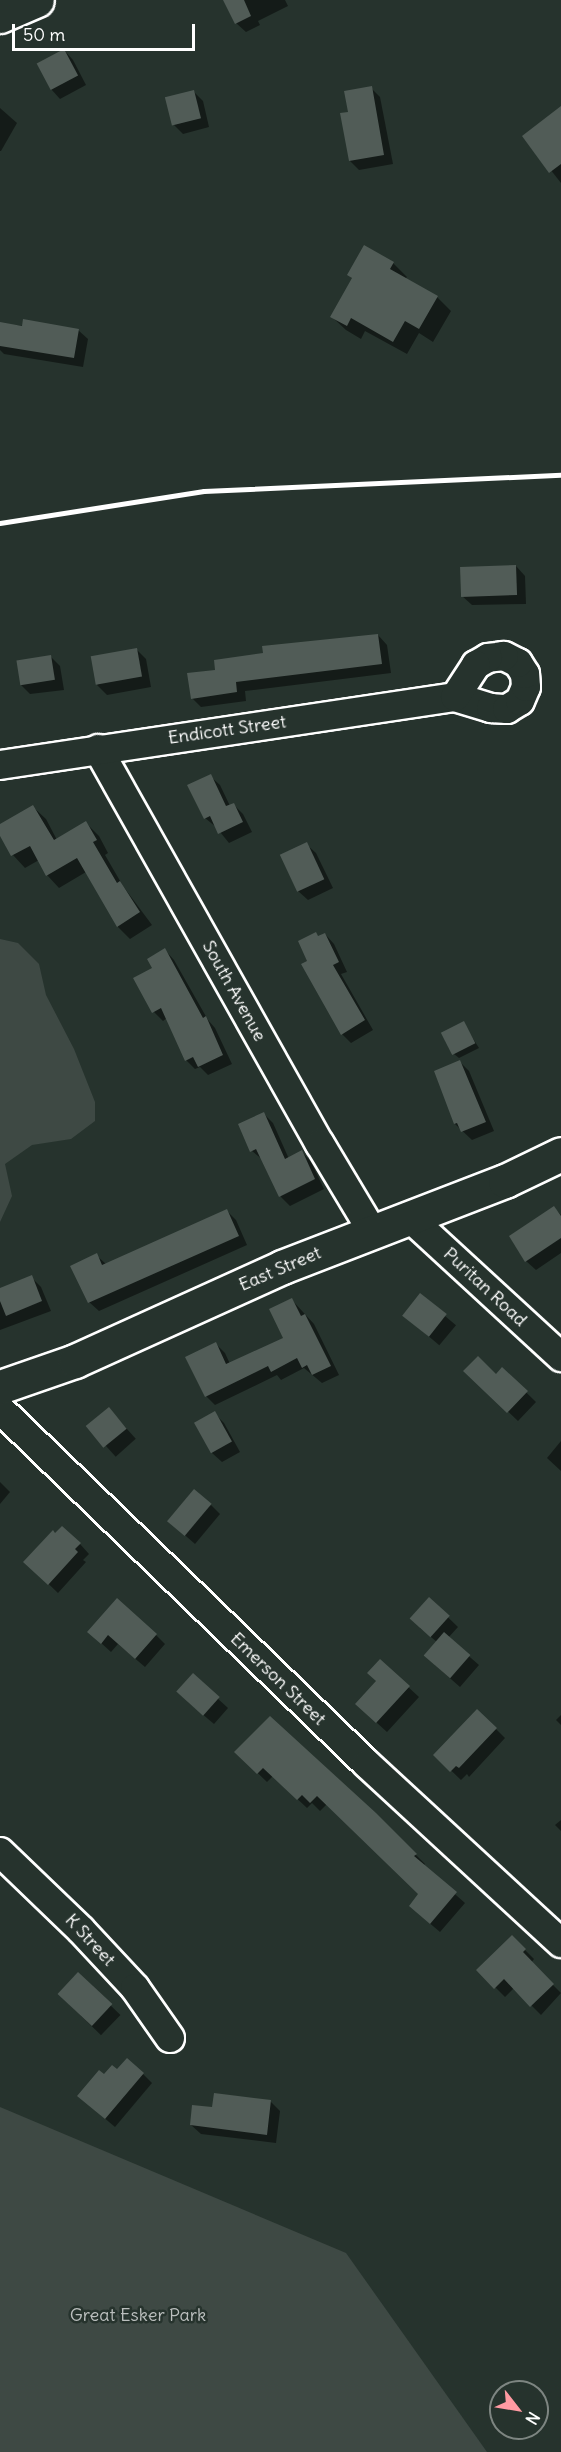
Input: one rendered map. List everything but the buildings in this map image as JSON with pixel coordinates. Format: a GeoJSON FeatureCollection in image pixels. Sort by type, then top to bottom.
{"type":"FeatureCollection","features":[{"type":"Feature","properties":{"kind":"street"},"geometry":{"type":"LineString","coordinates":[[0,16],[37,0]]}},
{"type":"Feature","properties":{"kind":"street","name":"Endicott Street"},"geometry":{"type":"LineString","coordinates":[[0,765],[455,697]]}},
{"type":"Feature","properties":{"kind":"street","name":"South Avenue"},"geometry":{"type":"LineString","coordinates":[[98,749],[320,1144],[372,1231]]}},
{"type":"Feature","properties":{"kind":"street","name":"East Street"},"geometry":{"type":"LineString","coordinates":[[0,1387],[75,1360],[282,1267],[505,1181],[561,1154]]}},
{"type":"Feature","properties":{"kind":"street","name":"Puritan Road"},"geometry":{"type":"LineString","coordinates":[[409,1217],[561,1357]]}},
{"type":"Feature","properties":{"kind":"street","name":"Emerson Street"},"geometry":{"type":"LineString","coordinates":[[0,1409],[367,1764],[561,1943]]}},
{"type":"Feature","properties":{"kind":"street","name":"K Street"},"geometry":{"type":"LineString","coordinates":[[0,1852],[50,1899],[120,1971],[135,1988],[170,2038]]}},
{"type":"Feature","properties":{"kind":"green space"},"geometry":{"type":"Polygon","coordinates":[[[0,939],[18,943],[39,964],[46,995],[74,1049],[95,1102],[95,1121],[71,1139],[32,1145],[5,1164],[12,1196],[0,1222],[0,939]]]}},
{"type":"Feature","properties":{"kind":"green space","name":"Great Esker Park"},"geometry":{"type":"Polygon","coordinates":[[[0,2107],[346,2253],[487,2452],[0,2452],[0,2107]]]}},
{"type":"Feature","properties":{"kind":"railway"},"geometry":{"type":"LineString","coordinates":[[0,523],[204,491],[561,475]]}}]}
